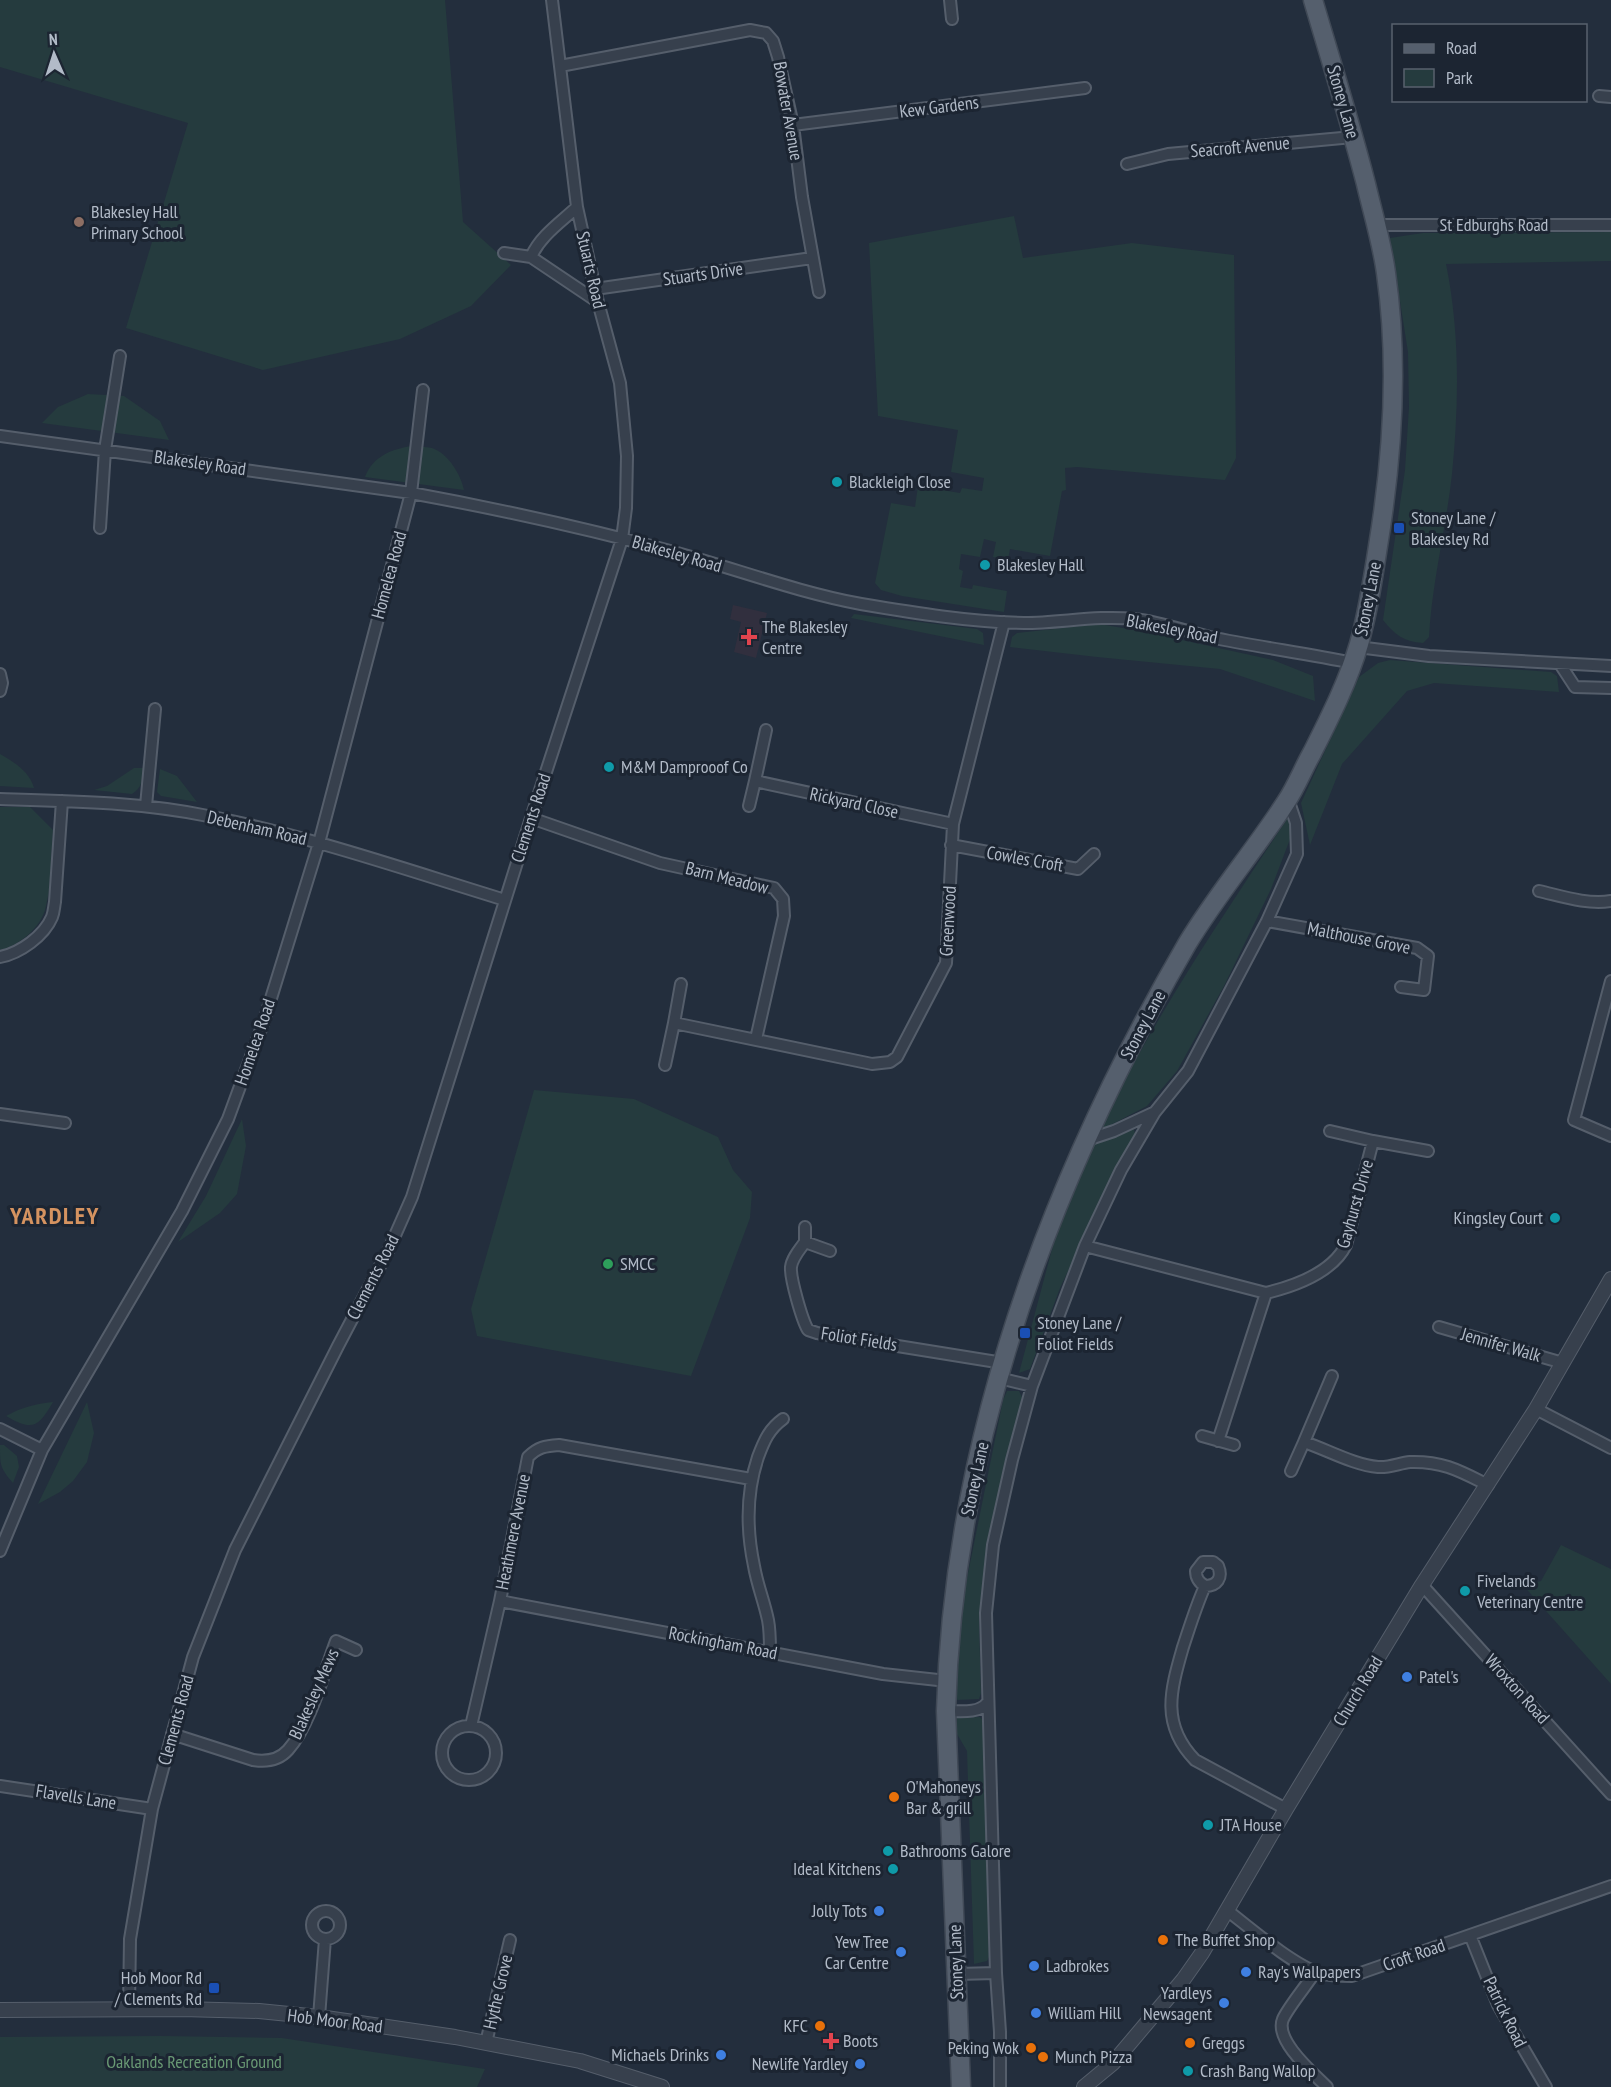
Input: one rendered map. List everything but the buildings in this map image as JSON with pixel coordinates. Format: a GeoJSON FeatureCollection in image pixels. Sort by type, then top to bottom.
{"type":"FeatureCollection","features":[{"type":"Feature","properties":{"kind":"main road","name":"Stoney Lane"},"geometry":{"type":"LineString","coordinates":[[961,2087],[946,1681],[953,1599],[967,1509],[1001,1370],[1054,1211],[1084,1141],[1158,995],[1196,930],[1288,799],[1327,723],[1355,655],[1371,596],[1392,447],[1394,368],[1392,318],[1376,225],[1313,0]]}},
{"type":"Feature","properties":{"kind":"street","name":"Stuarts Road"},"geometry":{"type":"LineString","coordinates":[[552,0],[577,207],[595,290],[620,383],[627,456],[626,508],[622,538]]}},
{"type":"Feature","properties":{"kind":"street"},"geometry":{"type":"LineString","coordinates":[[950,0],[952,19]]}},
{"type":"Feature","properties":{"kind":"street","name":"Bowater Avenue"},"geometry":{"type":"LineString","coordinates":[[560,66],[750,30],[766,33],[773,41],[778,57],[793,125],[802,197],[819,292]]}},
{"type":"Feature","properties":{"kind":"street","name":"Kew Gardens"},"geometry":{"type":"LineString","coordinates":[[793,125],[1085,88]]}},
{"type":"Feature","properties":{"kind":"street"},"geometry":{"type":"LineString","coordinates":[[1599,96],[1611,97]]}},
{"type":"Feature","properties":{"kind":"street","name":"Seacroft Avenue"},"geometry":{"type":"LineString","coordinates":[[1127,164],[1168,154],[1353,137]]}},
{"type":"Feature","properties":{"kind":"street"},"geometry":{"type":"LineString","coordinates":[[531,257],[542,240],[577,207]]}},
{"type":"Feature","properties":{"kind":"street","name":"St Edburghs Road"},"geometry":{"type":"LineString","coordinates":[[1376,225],[1611,225]]}},
{"type":"Feature","properties":{"kind":"street"},"geometry":{"type":"LineString","coordinates":[[504,253],[531,257],[598,302]]}},
{"type":"Feature","properties":{"kind":"street","name":"Stuarts Drive"},"geometry":{"type":"LineString","coordinates":[[595,290],[812,258]]}},
{"type":"Feature","properties":{"kind":"street"},"geometry":{"type":"LineString","coordinates":[[100,528],[105,450],[120,356]]}},
{"type":"Feature","properties":{"kind":"street","name":"Homelea Road"},"geometry":{"type":"LineString","coordinates":[[0,1551],[42,1450],[182,1212],[228,1119],[264,1021],[319,843],[411,493],[423,390]]}},
{"type":"Feature","properties":{"kind":"street","name":"Blakesley Road"},"geometry":{"type":"LineString","coordinates":[[0,436],[411,493],[622,538],[795,589],[848,601],[941,616],[1026,623],[1095,617],[1136,619],[1212,637],[1355,655],[1429,656],[1611,666]]}},
{"type":"Feature","properties":{"kind":"street","name":"Clements Road"},"geometry":{"type":"LineString","coordinates":[[129,2008],[130,1939],[152,1809],[193,1657],[236,1550],[412,1197],[622,538]]}},
{"type":"Feature","properties":{"kind":"street","name":"Greenwood"},"geometry":{"type":"LineString","coordinates":[[674,1023],[872,1064],[890,1062],[897,1057],[946,963],[953,824],[1004,622]]}},
{"type":"Feature","properties":{"kind":"street"},"geometry":{"type":"LineString","coordinates":[[1560,664],[1575,687],[1611,688]]}},
{"type":"Feature","properties":{"kind":"street"},"geometry":{"type":"LineString","coordinates":[[0,674],[3,683],[0,691]]}},
{"type":"Feature","properties":{"kind":"street"},"geometry":{"type":"LineString","coordinates":[[146,806],[155,709]]}},
{"type":"Feature","properties":{"kind":"street"},"geometry":{"type":"LineString","coordinates":[[749,806],[766,730]]}},
{"type":"Feature","properties":{"kind":"street","name":"Rickyard Close"},"geometry":{"type":"LineString","coordinates":[[755,781],[953,824]]}},
{"type":"Feature","properties":{"kind":"street","name":"Debenham Road"},"geometry":{"type":"LineString","coordinates":[[0,799],[146,806],[208,816],[319,843],[506,900]]}},
{"type":"Feature","properties":{"kind":"street"},"geometry":{"type":"LineString","coordinates":[[1000,2087],[986,1613],[993,1545],[1012,1460],[1032,1386],[1085,1246],[1121,1170],[1155,1112],[1188,1071],[1267,921],[1297,854],[1296,823],[1288,799]]}},
{"type":"Feature","properties":{"kind":"street"},"geometry":{"type":"LineString","coordinates":[[0,957],[32,941],[52,917],[56,902],[62,801]]}},
{"type":"Feature","properties":{"kind":"street","name":"Barn Meadow"},"geometry":{"type":"LineString","coordinates":[[531,818],[660,863],[774,888],[783,899],[784,916],[756,1039]]}},
{"type":"Feature","properties":{"kind":"street","name":"Cowles Croft"},"geometry":{"type":"LineString","coordinates":[[951,845],[1078,868],[1094,854]]}},
{"type":"Feature","properties":{"kind":"street"},"geometry":{"type":"LineString","coordinates":[[1539,891],[1581,900],[1611,901]]}},
{"type":"Feature","properties":{"kind":"street","name":"Malthouse Grove"},"geometry":{"type":"LineString","coordinates":[[1267,921],[1417,948],[1428,956],[1424,990],[1401,987]]}},
{"type":"Feature","properties":{"kind":"street"},"geometry":{"type":"LineString","coordinates":[[1611,981],[1574,1120],[1611,1136]]}},
{"type":"Feature","properties":{"kind":"street"},"geometry":{"type":"LineString","coordinates":[[666,1065],[681,984]]}},
{"type":"Feature","properties":{"kind":"street"},"geometry":{"type":"LineString","coordinates":[[1084,1141],[1114,1131],[1155,1112]]}},
{"type":"Feature","properties":{"kind":"street"},"geometry":{"type":"LineString","coordinates":[[0,1114],[65,1123]]}},
{"type":"Feature","properties":{"kind":"street","name":"Gayhurst Drive"},"geometry":{"type":"LineString","coordinates":[[1330,1131],[1428,1152]]}},
{"type":"Feature","properties":{"kind":"street","name":"Gayhurst Drive"},"geometry":{"type":"LineString","coordinates":[[1266,1293],[1306,1279],[1341,1256],[1346,1245],[1373,1141]]}},
{"type":"Feature","properties":{"kind":"street","name":"Foliot Fields"},"geometry":{"type":"LineString","coordinates":[[805,1227],[805,1242],[791,1267],[803,1322],[808,1330],[1001,1370]]}},
{"type":"Feature","properties":{"kind":"street"},"geometry":{"type":"LineString","coordinates":[[805,1242],[830,1251]]}},
{"type":"Feature","properties":{"kind":"street"},"geometry":{"type":"LineString","coordinates":[[1085,1246],[1266,1293],[1218,1441]]}},
{"type":"Feature","properties":{"kind":"street","name":"Church Road"},"geometry":{"type":"LineString","coordinates":[[1084,2087],[1113,2063],[1183,1980],[1228,1911],[1286,1809],[1422,1585],[1536,1409],[1611,1279]]}},
{"type":"Feature","properties":{"kind":"street","name":"Jennifer Walk"},"geometry":{"type":"LineString","coordinates":[[1439,1327],[1563,1364]]}},
{"type":"Feature","properties":{"kind":"street"},"geometry":{"type":"LineString","coordinates":[[1001,1370],[1032,1386]]}},
{"type":"Feature","properties":{"kind":"street"},"geometry":{"type":"LineString","coordinates":[[1291,1471],[1332,1376]]}},
{"type":"Feature","properties":{"kind":"street"},"geometry":{"type":"LineString","coordinates":[[1536,1409],[1611,1448]]}},
{"type":"Feature","properties":{"kind":"street"},"geometry":{"type":"LineString","coordinates":[[770,1652],[768,1620],[753,1564],[748,1511],[751,1479],[762,1446],[772,1427],[783,1419]]}},
{"type":"Feature","properties":{"kind":"street"},"geometry":{"type":"LineString","coordinates":[[0,1429],[42,1450]]}},
{"type":"Feature","properties":{"kind":"street"},"geometry":{"type":"LineString","coordinates":[[1202,1436],[1234,1445]]}},
{"type":"Feature","properties":{"kind":"street"},"geometry":{"type":"LineString","coordinates":[[1304,1442],[1366,1465],[1381,1467],[1428,1461],[1450,1466],[1488,1485]]}},
{"type":"Feature","properties":{"kind":"street","name":"Heathmere Avenue"},"geometry":{"type":"LineString","coordinates":[[471,1726],[500,1601],[528,1457],[543,1446],[559,1445],[751,1479]]}},
{"type":"Feature","properties":{"kind":"street","name":"Wroxton Road"},"geometry":{"type":"LineString","coordinates":[[1422,1585],[1611,1794]]}},
{"type":"Feature","properties":{"kind":"street"},"geometry":{"type":"LineString","coordinates":[[1205,1586],[1194,1611],[1172,1685],[1170,1703],[1179,1737],[1187,1752],[1195,1760],[1286,1809]]}},
{"type":"Feature","properties":{"kind":"street","name":"Rockingham Road"},"geometry":{"type":"LineString","coordinates":[[500,1601],[883,1674],[946,1681]]}},
{"type":"Feature","properties":{"kind":"street","name":"Blakesley Mews"},"geometry":{"type":"LineString","coordinates":[[171,1734],[253,1760],[263,1762],[275,1759],[287,1751],[305,1724],[336,1641],[356,1650]]}},
{"type":"Feature","properties":{"kind":"street"},"geometry":{"type":"LineString","coordinates":[[946,1711],[977,1710],[984,1708],[987,1703]]}},
{"type":"Feature","properties":{"kind":"street"},"geometry":{"type":"LineString","coordinates":[[471,1726],[479,1728],[491,1737],[496,1751],[493,1766],[488,1772],[467,1780],[448,1769],[444,1762],[443,1747],[450,1734],[471,1726]]}},
{"type":"Feature","properties":{"kind":"street","name":"Flavells Lane"},"geometry":{"type":"LineString","coordinates":[[0,1786],[152,1809]]}},
{"type":"Feature","properties":{"kind":"street","name":"Croft Road"},"geometry":{"type":"LineString","coordinates":[[1228,1911],[1284,1953],[1315,1972],[1352,1976],[1611,1886]]}},
{"type":"Feature","properties":{"kind":"street","name":"Patrick Road"},"geometry":{"type":"LineString","coordinates":[[1470,1935],[1498,2005],[1546,2087]]}},
{"type":"Feature","properties":{"kind":"street"},"geometry":{"type":"LineString","coordinates":[[319,2017],[325,1939]]}},
{"type":"Feature","properties":{"kind":"street","name":"Hythe Grove"},"geometry":{"type":"LineString","coordinates":[[486,2043],[510,1940]]}},
{"type":"Feature","properties":{"kind":"street"},"geometry":{"type":"LineString","coordinates":[[1315,1972],[1283,2019],[1282,2032],[1289,2046],[1327,2087]]}},
{"type":"Feature","properties":{"kind":"street"},"geometry":{"type":"LineString","coordinates":[[957,1974],[996,1973]]}},
{"type":"Feature","properties":{"kind":"street","name":"Hob Moor Road"},"geometry":{"type":"LineString","coordinates":[[0,2010],[129,2008],[260,2011],[319,2017],[486,2043],[585,2062],[662,2087]]}},
{"type":"Feature","properties":{"kind":"shaded area","name":"The Blakesley Centre"},"geometry":{"type":"Polygon","coordinates":[[[733,605],[767,613],[756,658],[734,652],[741,622],[730,619],[733,605]]]}},
{"type":"Feature","properties":{"kind":"green space"},"geometry":{"type":"Polygon","coordinates":[[[0,0],[445,0],[463,222],[511,265],[471,306],[400,339],[263,370],[126,328],[188,123],[0,67],[0,0]]]}},
{"type":"Feature","properties":{"kind":"green space"},"geometry":{"type":"Polygon","coordinates":[[[1014,216],[1023,258],[1132,243],[1234,255],[1236,458],[1225,480],[1077,467],[1065,468],[1066,490],[1062,491],[1050,556],[1010,549],[1008,560],[993,557],[996,542],[984,539],[980,557],[961,554],[959,569],[963,571],[960,587],[972,589],[973,585],[1007,591],[1004,612],[902,596],[881,590],[875,583],[891,503],[915,507],[918,486],[960,493],[962,488],[982,491],[984,478],[951,472],[958,430],[878,416],[869,243],[1014,216]]]}},
{"type":"Feature","properties":{"kind":"green space"},"geometry":{"type":"Polygon","coordinates":[[[1611,232],[1611,261],[1446,264],[1454,316],[1457,368],[1452,474],[1429,637],[1423,643],[1405,639],[1395,633],[1383,620],[1405,470],[1409,407],[1408,352],[1390,238],[1423,233],[1611,232]]]}},
{"type":"Feature","properties":{"kind":"green space"},"geometry":{"type":"Polygon","coordinates":[[[88,394],[124,396],[160,421],[169,440],[42,423],[58,407],[88,394]]]}},
{"type":"Feature","properties":{"kind":"green space"},"geometry":{"type":"Polygon","coordinates":[[[412,446],[432,448],[443,455],[457,471],[464,490],[365,477],[373,464],[384,455],[412,446]]]}},
{"type":"Feature","properties":{"kind":"green space"},"geometry":{"type":"Polygon","coordinates":[[[854,614],[977,629],[983,633],[984,645],[851,618],[854,614]]]}},
{"type":"Feature","properties":{"kind":"green space"},"geometry":{"type":"Polygon","coordinates":[[[1099,624],[1273,660],[1313,676],[1315,701],[1220,669],[1010,647],[1012,637],[1017,633],[1099,624]]]}},
{"type":"Feature","properties":{"kind":"green space"},"geometry":{"type":"Polygon","coordinates":[[[1390,660],[1551,672],[1557,676],[1559,692],[1434,683],[1407,691],[1342,764],[1310,845],[1301,803],[1359,677],[1378,663],[1390,660]]]}},
{"type":"Feature","properties":{"kind":"green space"},"geometry":{"type":"Polygon","coordinates":[[[0,754],[25,772],[34,788],[0,786],[0,754]]]}},
{"type":"Feature","properties":{"kind":"green space"},"geometry":{"type":"Polygon","coordinates":[[[134,768],[144,768],[140,786],[132,794],[94,790],[107,786],[134,768]]]}},
{"type":"Feature","properties":{"kind":"green space"},"geometry":{"type":"Polygon","coordinates":[[[160,769],[177,776],[197,802],[161,796],[157,792],[160,769]]]}},
{"type":"Feature","properties":{"kind":"green space"},"geometry":{"type":"Polygon","coordinates":[[[0,807],[30,807],[53,830],[49,888],[44,914],[35,928],[22,940],[0,950],[0,807]]]}},
{"type":"Feature","properties":{"kind":"green space"},"geometry":{"type":"Polygon","coordinates":[[[1289,816],[1292,834],[1271,889],[1224,986],[1177,1071],[1147,1106],[1099,1131],[1141,1049],[1164,1010],[1289,816]]]}},
{"type":"Feature","properties":{"kind":"green space","name":"SMCC"},"geometry":{"type":"Polygon","coordinates":[[[534,1090],[634,1099],[718,1137],[733,1170],[752,1192],[750,1218],[691,1376],[477,1336],[471,1309],[534,1090]]]}},
{"type":"Feature","properties":{"kind":"green space"},"geometry":{"type":"Polygon","coordinates":[[[242,1119],[246,1146],[237,1194],[220,1213],[178,1242],[206,1196],[242,1119]]]}},
{"type":"Feature","properties":{"kind":"green space"},"geometry":{"type":"Polygon","coordinates":[[[1133,1128],[1135,1133],[1060,1288],[1030,1369],[1019,1373],[1055,1238],[1092,1145],[1133,1128]]]}},
{"type":"Feature","properties":{"kind":"green space"},"geometry":{"type":"Polygon","coordinates":[[[1007,1391],[1019,1391],[1023,1399],[994,1512],[979,1622],[981,1693],[979,1699],[956,1700],[958,1641],[963,1598],[1003,1400],[1007,1391]]]}},
{"type":"Feature","properties":{"kind":"green space"},"geometry":{"type":"Polygon","coordinates":[[[53,1402],[43,1417],[34,1424],[22,1424],[6,1416],[29,1406],[53,1402]]]}},
{"type":"Feature","properties":{"kind":"green space"},"geometry":{"type":"Polygon","coordinates":[[[87,1402],[94,1433],[87,1462],[73,1481],[60,1492],[38,1504],[87,1402]]]}},
{"type":"Feature","properties":{"kind":"green space"},"geometry":{"type":"Polygon","coordinates":[[[0,1445],[4,1445],[17,1456],[19,1467],[13,1483],[5,1474],[2,1466],[0,1445]]]}},
{"type":"Feature","properties":{"kind":"green space"},"geometry":{"type":"Polygon","coordinates":[[[1561,1545],[1611,1569],[1611,1684],[1523,1585],[1541,1581],[1561,1545]]]}},
{"type":"Feature","properties":{"kind":"green space"},"geometry":{"type":"Polygon","coordinates":[[[980,1717],[984,1722],[990,1955],[987,1961],[974,1964],[967,1751],[957,1734],[957,1718],[980,1717]]]}},
{"type":"Feature","properties":{"kind":"green space","name":"Oaklands Recreation Ground"},"geometry":{"type":"Polygon","coordinates":[[[0,2037],[282,2038],[485,2069],[477,2087],[0,2087],[0,2037]]]}},
{"type":"Feature","properties":{"kind":"place","name":"Blakesley Hall Primary School"},"geometry":{"type":"Point","coordinates":[79,222]}},
{"type":"Feature","properties":{"kind":"place","name":"Blackleigh Close"},"geometry":{"type":"Point","coordinates":[837,482]}},
{"type":"Feature","properties":{"kind":"place","name":"Stoney Lane / Blakesley Rd"},"geometry":{"type":"Point","coordinates":[1399,528]}},
{"type":"Feature","properties":{"kind":"place","name":"Blakesley Hall"},"geometry":{"type":"Point","coordinates":[985,565]}},
{"type":"Feature","properties":{"kind":"place","name":"The Blakesley Centre"},"geometry":{"type":"Point","coordinates":[749,637]}},
{"type":"Feature","properties":{"kind":"place","name":"M&M Damprooof Co"},"geometry":{"type":"Point","coordinates":[609,767]}},
{"type":"Feature","properties":{"kind":"place","name":"Kingsley Court"},"geometry":{"type":"Point","coordinates":[1555,1218]}},
{"type":"Feature","properties":{"kind":"place","name":"SMCC"},"geometry":{"type":"Point","coordinates":[608,1264]}},
{"type":"Feature","properties":{"kind":"place","name":"Stoney Lane / Foliot Fields"},"geometry":{"type":"Point","coordinates":[1025,1333]}},
{"type":"Feature","properties":{"kind":"place","name":"Fivelands Veterinary Centre"},"geometry":{"type":"Point","coordinates":[1465,1591]}},
{"type":"Feature","properties":{"kind":"place","name":"Patel's"},"geometry":{"type":"Point","coordinates":[1407,1677]}},
{"type":"Feature","properties":{"kind":"place","name":"O'Mahoneys Bar & grill"},"geometry":{"type":"Point","coordinates":[894,1797]}},
{"type":"Feature","properties":{"kind":"place","name":"JTA House"},"geometry":{"type":"Point","coordinates":[1208,1825]}},
{"type":"Feature","properties":{"kind":"place","name":"Bathrooms Galore"},"geometry":{"type":"Point","coordinates":[888,1851]}},
{"type":"Feature","properties":{"kind":"place","name":"Ideal Kitchens"},"geometry":{"type":"Point","coordinates":[893,1869]}},
{"type":"Feature","properties":{"kind":"place","name":"Jolly Tots"},"geometry":{"type":"Point","coordinates":[879,1911]}},
{"type":"Feature","properties":{"kind":"place","name":"The Buffet Shop"},"geometry":{"type":"Point","coordinates":[1163,1940]}},
{"type":"Feature","properties":{"kind":"place","name":"Yew Tree Car Centre"},"geometry":{"type":"Point","coordinates":[901,1952]}},
{"type":"Feature","properties":{"kind":"place","name":"Ladbrokes"},"geometry":{"type":"Point","coordinates":[1034,1966]}},
{"type":"Feature","properties":{"kind":"place","name":"Ray's Wallpapers"},"geometry":{"type":"Point","coordinates":[1246,1972]}},
{"type":"Feature","properties":{"kind":"place","name":"Hob Moor Rd / Clements Rd"},"geometry":{"type":"Point","coordinates":[214,1988]}},
{"type":"Feature","properties":{"kind":"place","name":"Yardleys Newsagent"},"geometry":{"type":"Point","coordinates":[1224,2003]}},
{"type":"Feature","properties":{"kind":"place","name":"William Hill"},"geometry":{"type":"Point","coordinates":[1036,2013]}},
{"type":"Feature","properties":{"kind":"place","name":"KFC"},"geometry":{"type":"Point","coordinates":[820,2026]}},
{"type":"Feature","properties":{"kind":"place","name":"Boots"},"geometry":{"type":"Point","coordinates":[831,2041]}},
{"type":"Feature","properties":{"kind":"place","name":"Greggs"},"geometry":{"type":"Point","coordinates":[1190,2043]}},
{"type":"Feature","properties":{"kind":"place","name":"Peking Wok"},"geometry":{"type":"Point","coordinates":[1031,2048]}},
{"type":"Feature","properties":{"kind":"place","name":"Michaels Drinks"},"geometry":{"type":"Point","coordinates":[721,2055]}},
{"type":"Feature","properties":{"kind":"place","name":"Munch Pizza"},"geometry":{"type":"Point","coordinates":[1043,2057]}},
{"type":"Feature","properties":{"kind":"place","name":"Newlife Yardley"},"geometry":{"type":"Point","coordinates":[860,2064]}},
{"type":"Feature","properties":{"kind":"place","name":"Crash Bang Wallop"},"geometry":{"type":"Point","coordinates":[1188,2071]}},
{"type":"Feature","properties":{"kind":"district","name":"YARDLEY"},"geometry":{"type":"Point","coordinates":[55,1216]}}]}
